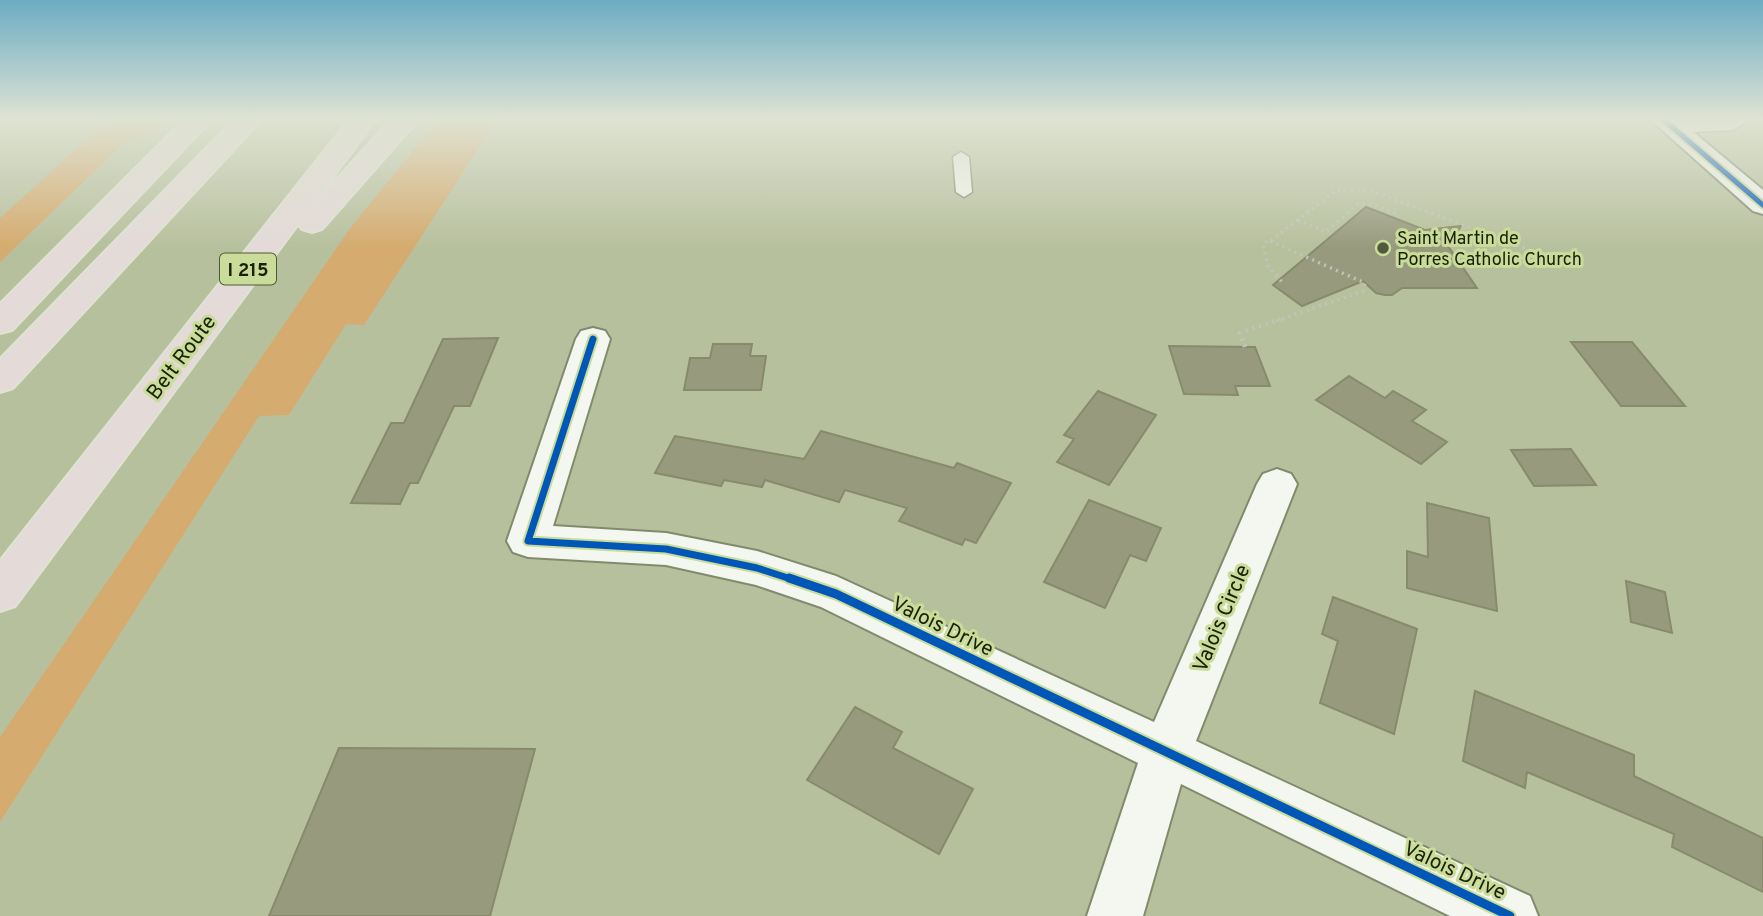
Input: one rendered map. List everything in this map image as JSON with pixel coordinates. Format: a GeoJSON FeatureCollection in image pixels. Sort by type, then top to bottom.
{"type":"FeatureCollection","features":[{"type":"Feature","properties":{"kind":"highway"},"geometry":{"type":"LineString","coordinates":[[0,323],[156,163]]}},
{"type":"Feature","properties":{"kind":"highway"},"geometry":{"type":"LineString","coordinates":[[0,380],[207,163]]}},
{"type":"Feature","properties":{"kind":"highway","name":"Belt Route"},"geometry":{"type":"LineString","coordinates":[[0,593],[329,163]]}},
{"type":"Feature","properties":{"kind":"highway"},"geometry":{"type":"LineString","coordinates":[[134,419],[366,163]]}},
{"type":"Feature","properties":{"kind":"street"},"geometry":{"type":"LineString","coordinates":[[1714,163],[1763,205]]}},
{"type":"Feature","properties":{"kind":"street","name":"Valois Drive"},"geometry":{"type":"LineString","coordinates":[[593,339],[528,541],[666,549],[757,568],[836,594],[1510,916]]}},
{"type":"Feature","properties":{"kind":"street","name":"Valois Circle"},"geometry":{"type":"LineString","coordinates":[[1115,916],[1133,847],[1165,752],[1277,484]]}},
{"type":"Feature","properties":{"kind":"lane"},"geometry":{"type":"LineString","coordinates":[[961,163],[964,192]]}},
{"type":"Feature","properties":{"kind":"path"},"geometry":{"type":"LineString","coordinates":[[1283,282],[1269,269],[1263,245],[1336,190],[1372,191],[1567,264]]}},
{"type":"Feature","properties":{"kind":"path"},"geometry":{"type":"LineString","coordinates":[[1384,209],[1395,199]]}},
{"type":"Feature","properties":{"kind":"path"},"geometry":{"type":"LineString","coordinates":[[1298,220],[1326,232],[1359,203],[1400,215]]}},
{"type":"Feature","properties":{"kind":"path"},"geometry":{"type":"LineString","coordinates":[[1245,347],[1240,334],[1363,290],[1366,283],[1271,241]]}},
{"type":"Feature","properties":{"kind":"shaded area"},"geometry":{"type":"Polygon","coordinates":[[[61,163],[103,163],[0,262],[0,218],[61,163]]]}},
{"type":"Feature","properties":{"kind":"shaded area"},"geometry":{"type":"Polygon","coordinates":[[[403,163],[469,163],[364,325],[346,324],[289,415],[259,416],[0,822],[0,737],[351,227],[403,163]]]}},
{"type":"Feature","properties":{"kind":"building","name":"Saint Martin de Porres Catholic Church"},"geometry":{"type":"Polygon","coordinates":[[[1366,207],[1425,230],[1461,226],[1448,246],[1477,288],[1402,288],[1392,295],[1385,295],[1376,293],[1363,281],[1302,306],[1273,285],[1366,207]]]}},
{"type":"Feature","properties":{"kind":"building"},"geometry":{"type":"Polygon","coordinates":[[[498,338],[470,406],[454,406],[418,483],[410,483],[400,504],[351,503],[391,423],[404,423],[443,339],[498,338]]]}},
{"type":"Feature","properties":{"kind":"building"},"geometry":{"type":"Polygon","coordinates":[[[1571,342],[1632,342],[1685,406],[1621,406],[1571,342]]]}},
{"type":"Feature","properties":{"kind":"building"},"geometry":{"type":"Polygon","coordinates":[[[713,344],[752,344],[750,356],[766,356],[761,390],[684,390],[690,358],[710,358],[713,344]]]}},
{"type":"Feature","properties":{"kind":"building"},"geometry":{"type":"Polygon","coordinates":[[[1169,346],[1255,347],[1270,386],[1235,386],[1238,395],[1184,394],[1169,346]]]}},
{"type":"Feature","properties":{"kind":"building"},"geometry":{"type":"Polygon","coordinates":[[[1349,376],[1385,398],[1393,391],[1426,410],[1412,421],[1447,442],[1421,464],[1316,400],[1349,376]]]}},
{"type":"Feature","properties":{"kind":"building"},"geometry":{"type":"Polygon","coordinates":[[[1098,391],[1156,415],[1109,485],[1057,462],[1074,439],[1064,435],[1098,391]]]}},
{"type":"Feature","properties":{"kind":"building"},"geometry":{"type":"Polygon","coordinates":[[[821,431],[954,468],[957,463],[1011,483],[976,543],[965,539],[962,545],[899,521],[907,508],[845,490],[839,502],[765,480],[762,487],[724,480],[721,486],[655,473],[675,436],[804,459],[821,431]]]}},
{"type":"Feature","properties":{"kind":"building"},"geometry":{"type":"Polygon","coordinates":[[[1571,449],[1596,485],[1534,486],[1511,450],[1571,449]]]}},
{"type":"Feature","properties":{"kind":"building"},"geometry":{"type":"Polygon","coordinates":[[[1089,500],[1161,528],[1146,561],[1130,555],[1105,608],[1044,582],[1089,500]]]}},
{"type":"Feature","properties":{"kind":"building"},"geometry":{"type":"Polygon","coordinates":[[[1427,503],[1489,518],[1497,611],[1407,588],[1407,551],[1428,557],[1427,503]]]}},
{"type":"Feature","properties":{"kind":"building"},"geometry":{"type":"Polygon","coordinates":[[[1626,581],[1665,592],[1672,633],[1631,622],[1626,581]]]}},
{"type":"Feature","properties":{"kind":"building"},"geometry":{"type":"Polygon","coordinates":[[[1333,597],[1417,629],[1394,734],[1320,703],[1338,641],[1322,634],[1333,597]]]}},
{"type":"Feature","properties":{"kind":"building"},"geometry":{"type":"Polygon","coordinates":[[[1475,691],[1634,755],[1634,776],[1763,838],[1763,892],[1672,847],[1674,834],[1527,772],[1525,788],[1463,761],[1475,691]]]}},
{"type":"Feature","properties":{"kind":"building"},"geometry":{"type":"Polygon","coordinates":[[[855,707],[902,732],[893,748],[973,789],[939,854],[807,780],[855,707]]]}},
{"type":"Feature","properties":{"kind":"building"},"geometry":{"type":"Polygon","coordinates":[[[339,748],[535,749],[490,916],[269,916],[339,748]]]}},
{"type":"Feature","properties":{"kind":"cycle path"},"geometry":{"type":"LineString","coordinates":[[1714,163],[1763,205]]}},
{"type":"Feature","properties":{"kind":"cycle path"},"geometry":{"type":"LineString","coordinates":[[593,339],[528,541],[666,549],[757,568],[836,594],[1510,916]]}},
{"type":"Feature","properties":{"kind":"place","name":"Saint Martin de Porres Catholic Church"},"geometry":{"type":"Point","coordinates":[1383,248]}}]}
